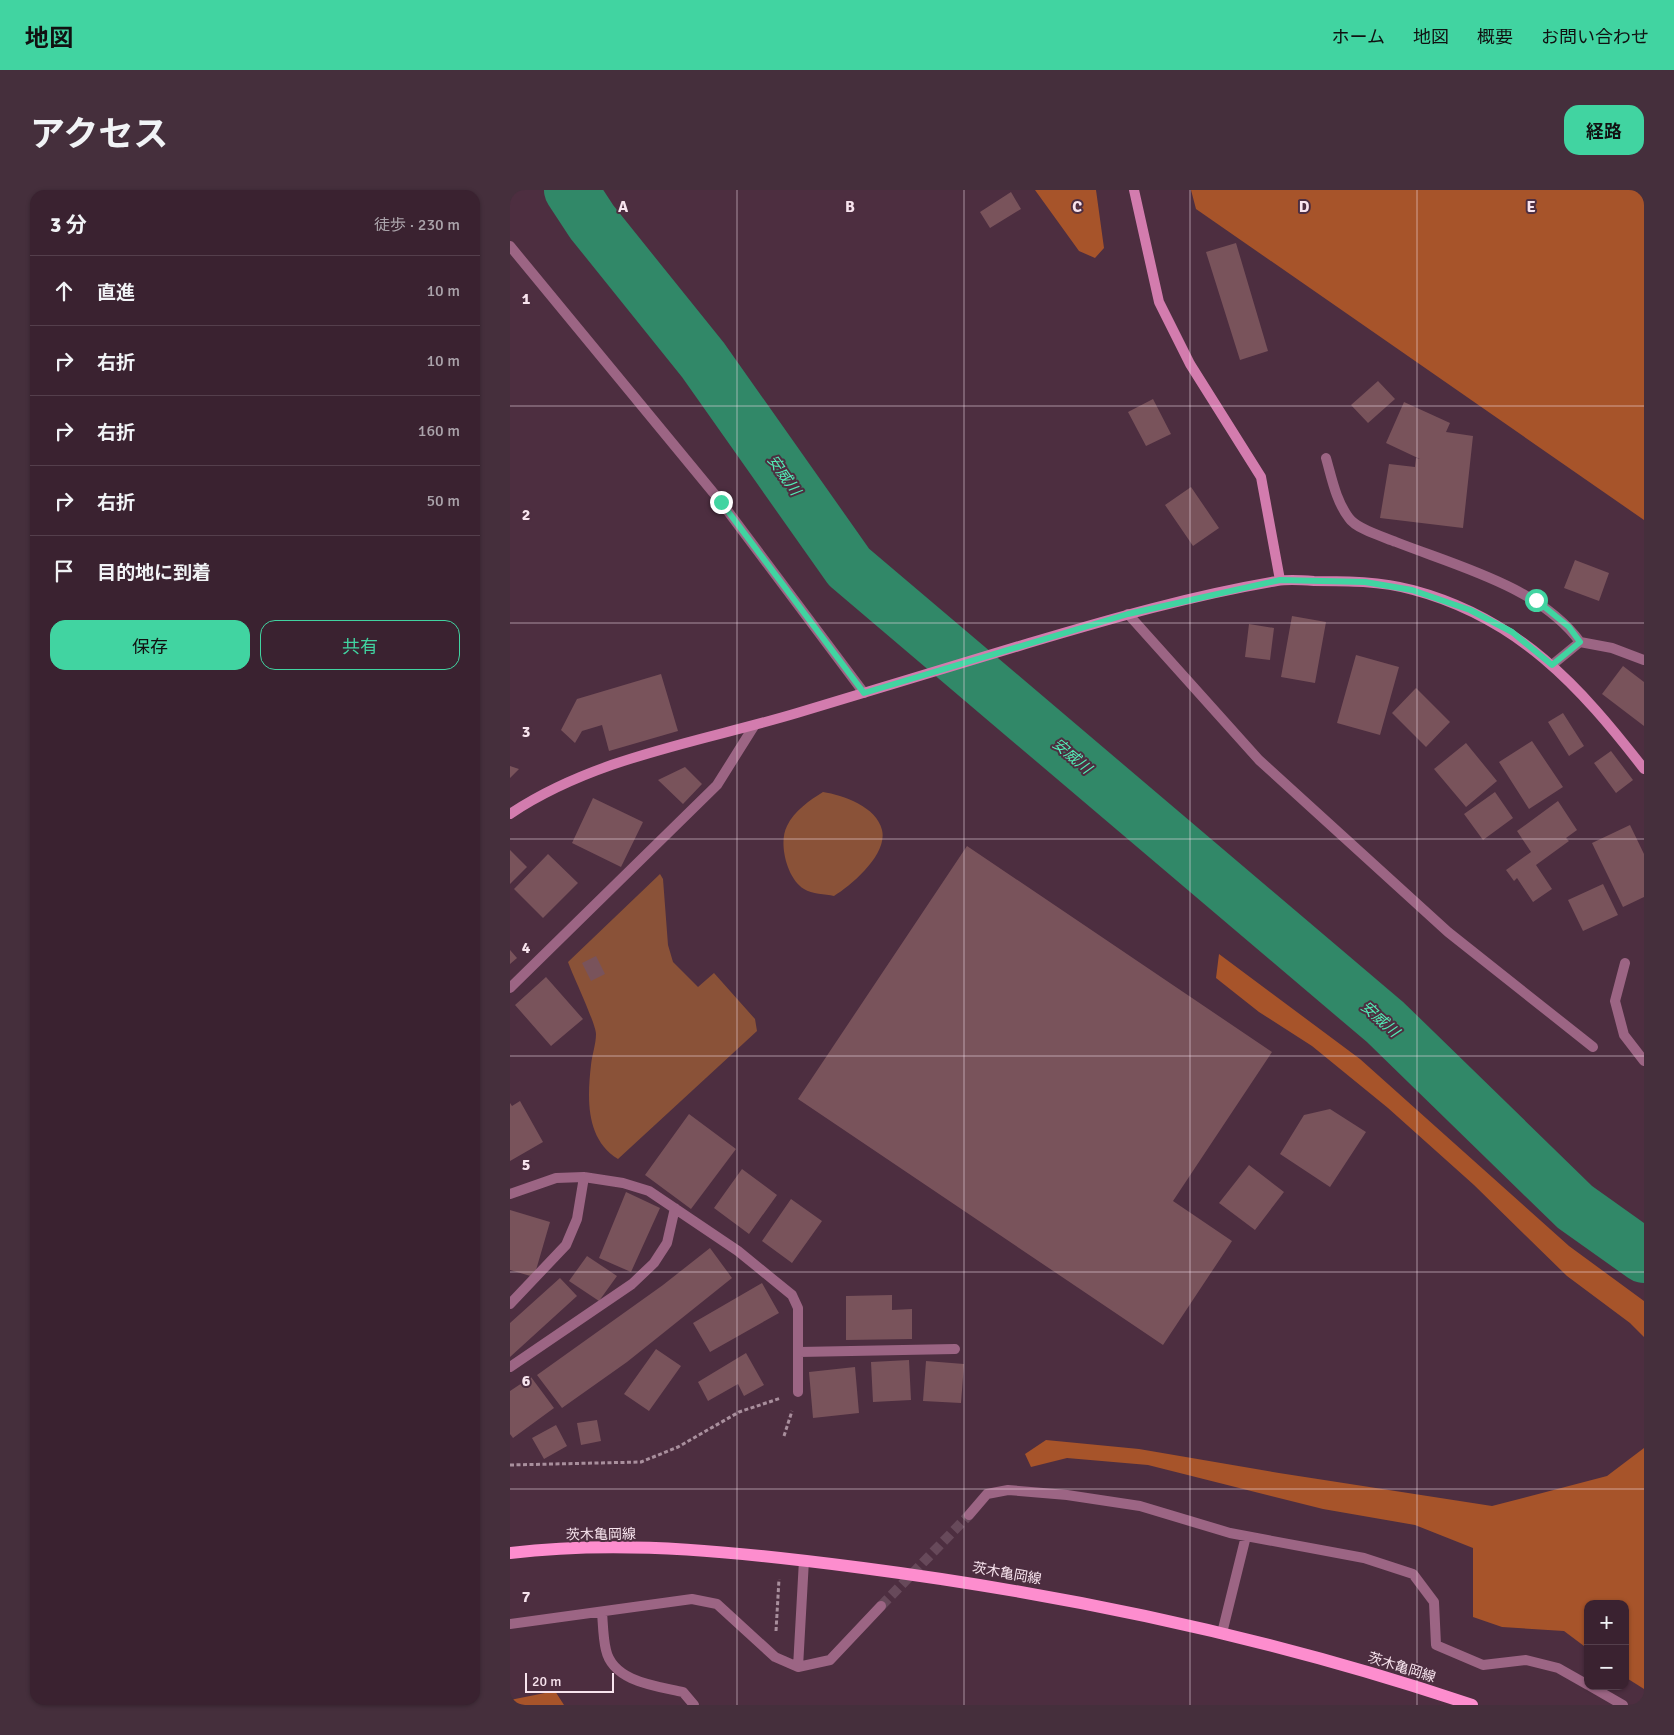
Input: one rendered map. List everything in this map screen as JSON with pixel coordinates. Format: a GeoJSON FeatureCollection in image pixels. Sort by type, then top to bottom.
{"type":"FeatureCollection","features":[{"type":"Feature","properties":{"kind":"main road","name":"茨木亀岡線"},"geometry":{"type":"LineString","coordinates":[[510,1551],[620,1547],[699,1551],[804,1560],[986,1584],[1101,1605],[1222,1633],[1348,1666],[1472,1705]]}},
{"type":"Feature","properties":{"kind":"street"},"geometry":{"type":"LineString","coordinates":[[1134,190],[1159,302],[1190,364],[1261,476],[1280,580]]}},
{"type":"Feature","properties":{"kind":"street"},"geometry":{"type":"LineString","coordinates":[[510,246],[721,502],[864,693]]}},
{"type":"Feature","properties":{"kind":"street"},"geometry":{"type":"LineString","coordinates":[[1326,458],[1337,498],[1350,520],[1372,532],[1536,600],[1569,627],[1580,642],[1612,648],[1644,660]]}},
{"type":"Feature","properties":{"kind":"street"},"geometry":{"type":"LineString","coordinates":[[510,814],[539,796],[633,757],[754,726],[1128,614],[1280,580],[1365,582],[1412,590],[1470,610],[1512,632],[1552,665],[1607,722],[1644,769]]}},
{"type":"Feature","properties":{"kind":"street"},"geometry":{"type":"LineString","coordinates":[[1128,614],[1259,760],[1448,932],[1593,1047]]}},
{"type":"Feature","properties":{"kind":"street"},"geometry":{"type":"LineString","coordinates":[[1552,665],[1580,642]]}},
{"type":"Feature","properties":{"kind":"street"},"geometry":{"type":"LineString","coordinates":[[510,988],[717,785],[754,726]]}},
{"type":"Feature","properties":{"kind":"street"},"geometry":{"type":"LineString","coordinates":[[1625,963],[1615,1002],[1624,1035],[1644,1061]]}},
{"type":"Feature","properties":{"kind":"street"},"geometry":{"type":"LineString","coordinates":[[510,1194],[556,1178],[584,1178],[623,1183],[649,1191],[738,1251],[792,1295],[798,1308],[798,1392]]}},
{"type":"Feature","properties":{"kind":"street"},"geometry":{"type":"LineString","coordinates":[[510,1304],[566,1245],[577,1220],[584,1178]]}},
{"type":"Feature","properties":{"kind":"street"},"geometry":{"type":"LineString","coordinates":[[510,1367],[632,1284],[654,1263],[666,1243],[675,1208]]}},
{"type":"Feature","properties":{"kind":"street"},"geometry":{"type":"LineString","coordinates":[[799,1352],[955,1349]]}},
{"type":"Feature","properties":{"kind":"street"},"geometry":{"type":"LineString","coordinates":[[969,1515],[987,1494],[1008,1490],[1067,1495],[1140,1506],[1246,1536],[1364,1558],[1413,1574],[1434,1602],[1436,1645],[1483,1664],[1526,1660],[1558,1668],[1584,1683]]}},
{"type":"Feature","properties":{"kind":"street"},"geometry":{"type":"LineString","coordinates":[[1222,1633],[1246,1536]]}},
{"type":"Feature","properties":{"kind":"street"},"geometry":{"type":"LineString","coordinates":[[798,1667],[804,1560]]}},
{"type":"Feature","properties":{"kind":"street"},"geometry":{"type":"LineString","coordinates":[[510,1624],[692,1599],[717,1604],[775,1657],[798,1667],[830,1660],[881,1606]]}},
{"type":"Feature","properties":{"kind":"street"},"geometry":{"type":"LineString","coordinates":[[602,1612],[606,1652],[620,1674],[683,1692],[694,1705]]}},
{"type":"Feature","properties":{"kind":"street"},"geometry":{"type":"LineString","coordinates":[[1596,1690],[1623,1705]]}},
{"type":"Feature","properties":{"kind":"path"},"geometry":{"type":"LineString","coordinates":[[784,1436],[798,1392]]}},
{"type":"Feature","properties":{"kind":"path"},"geometry":{"type":"LineString","coordinates":[[510,1466],[641,1462],[678,1447],[739,1412],[798,1392]]}},
{"type":"Feature","properties":{"kind":"path"},"geometry":{"type":"LineString","coordinates":[[775,1657],[780,1576]]}},
{"type":"Feature","properties":{"kind":"shaded area"},"geometry":{"type":"Polygon","coordinates":[[[1035,190],[1096,190],[1104,248],[1095,258],[1079,251],[1035,190]]]}},
{"type":"Feature","properties":{"kind":"shaded area"},"geometry":{"type":"Polygon","coordinates":[[[1191,190],[1644,190],[1644,520],[1196,209],[1191,190]]]}},
{"type":"Feature","properties":{"kind":"shaded area"},"geometry":{"type":"Polygon","coordinates":[[[823,792],[849,799],[866,809],[879,822],[882,830],[880,849],[874,859],[859,877],[834,896],[811,892],[798,884],[789,869],[783,842],[784,833],[794,815],[823,792]]]}},
{"type":"Feature","properties":{"kind":"shaded area"},"geometry":{"type":"Polygon","coordinates":[[[660,874],[663,879],[668,945],[673,962],[698,987],[714,973],[755,1019],[757,1031],[618,1159],[607,1151],[594,1130],[589,1105],[589,1092],[596,1034],[568,962],[660,874]]]}},
{"type":"Feature","properties":{"kind":"shaded area"},"geometry":{"type":"Polygon","coordinates":[[[1219,954],[1360,1059],[1569,1246],[1644,1301],[1644,1337],[1630,1323],[1567,1276],[1474,1185],[1388,1108],[1312,1046],[1259,1012],[1216,978],[1219,954]]]}},
{"type":"Feature","properties":{"kind":"shaded area"},"geometry":{"type":"Polygon","coordinates":[[[1046,1440],[1139,1449],[1492,1506],[1607,1476],[1644,1448],[1644,1689],[1629,1680],[1629,1600],[1584,1600],[1584,1646],[1564,1631],[1502,1627],[1473,1617],[1473,1548],[1415,1525],[1323,1509],[1148,1465],[1067,1458],[1031,1467],[1025,1454],[1046,1440]]]}},
{"type":"Feature","properties":{"kind":"shaded area"},"geometry":{"type":"Polygon","coordinates":[[[555,1691],[564,1705],[510,1705],[510,1700],[555,1691]]]}},
{"type":"Feature","properties":{"kind":"building"},"geometry":{"type":"Polygon","coordinates":[[[1011,192],[1021,209],[990,228],[980,212],[1011,192]]]}},
{"type":"Feature","properties":{"kind":"building"},"geometry":{"type":"Polygon","coordinates":[[[1236,243],[1268,351],[1240,360],[1206,252],[1236,243]]]}},
{"type":"Feature","properties":{"kind":"building"},"geometry":{"type":"Polygon","coordinates":[[[1378,381],[1395,399],[1368,423],[1351,405],[1378,381]]]}},
{"type":"Feature","properties":{"kind":"building"},"geometry":{"type":"Polygon","coordinates":[[[1153,399],[1171,434],[1146,446],[1128,412],[1153,399]]]}},
{"type":"Feature","properties":{"kind":"building"},"geometry":{"type":"Polygon","coordinates":[[[1404,402],[1450,423],[1446,432],[1473,436],[1463,528],[1380,518],[1389,464],[1415,467],[1416,458],[1420,459],[1386,443],[1404,402]]]}},
{"type":"Feature","properties":{"kind":"building"},"geometry":{"type":"Polygon","coordinates":[[[1191,487],[1219,528],[1193,546],[1165,505],[1191,487]]]}},
{"type":"Feature","properties":{"kind":"building"},"geometry":{"type":"Polygon","coordinates":[[[1575,560],[1609,573],[1599,601],[1564,588],[1575,560]]]}},
{"type":"Feature","properties":{"kind":"building"},"geometry":{"type":"Polygon","coordinates":[[[1292,616],[1326,622],[1315,683],[1281,677],[1292,616]]]}},
{"type":"Feature","properties":{"kind":"building"},"geometry":{"type":"Polygon","coordinates":[[[1249,624],[1274,628],[1270,660],[1245,657],[1249,624]]]}},
{"type":"Feature","properties":{"kind":"building"},"geometry":{"type":"Polygon","coordinates":[[[1356,655],[1399,667],[1380,735],[1337,723],[1356,655]]]}},
{"type":"Feature","properties":{"kind":"building"},"geometry":{"type":"Polygon","coordinates":[[[1623,666],[1644,682],[1644,726],[1602,694],[1623,666]]]}},
{"type":"Feature","properties":{"kind":"building"},"geometry":{"type":"Polygon","coordinates":[[[661,674],[678,731],[609,751],[602,725],[582,731],[575,743],[561,730],[577,699],[661,674]]]}},
{"type":"Feature","properties":{"kind":"building"},"geometry":{"type":"Polygon","coordinates":[[[1416,688],[1450,722],[1426,747],[1392,713],[1416,688]]]}},
{"type":"Feature","properties":{"kind":"building"},"geometry":{"type":"Polygon","coordinates":[[[1563,713],[1584,746],[1569,756],[1548,722],[1563,713]]]}},
{"type":"Feature","properties":{"kind":"building"},"geometry":{"type":"Polygon","coordinates":[[[1532,741],[1563,787],[1529,809],[1499,762],[1532,741]]]}},
{"type":"Feature","properties":{"kind":"building"},"geometry":{"type":"Polygon","coordinates":[[[1466,743],[1497,781],[1466,807],[1434,769],[1466,743]]]}},
{"type":"Feature","properties":{"kind":"building"},"geometry":{"type":"Polygon","coordinates":[[[1611,751],[1633,780],[1616,793],[1594,763],[1611,751]]]}},
{"type":"Feature","properties":{"kind":"building"},"geometry":{"type":"Polygon","coordinates":[[[510,766],[519,769],[510,778],[510,766]]]}},
{"type":"Feature","properties":{"kind":"building"},"geometry":{"type":"Polygon","coordinates":[[[685,767],[702,784],[683,804],[658,780],[685,767]]]}},
{"type":"Feature","properties":{"kind":"building"},"geometry":{"type":"Polygon","coordinates":[[[1495,792],[1513,818],[1483,840],[1464,814],[1495,792]]]}},
{"type":"Feature","properties":{"kind":"building"},"geometry":{"type":"Polygon","coordinates":[[[593,798],[643,822],[621,867],[572,843],[593,798]]]}},
{"type":"Feature","properties":{"kind":"building"},"geometry":{"type":"Polygon","coordinates":[[[1558,801],[1577,830],[1566,838],[1569,841],[1536,865],[1552,889],[1533,902],[1517,878],[1514,881],[1506,870],[1531,852],[1517,831],[1558,801]]]}},
{"type":"Feature","properties":{"kind":"building"},"geometry":{"type":"Polygon","coordinates":[[[1630,825],[1644,854],[1644,897],[1623,907],[1592,843],[1630,825]]]}},
{"type":"Feature","properties":{"kind":"building"},"geometry":{"type":"Polygon","coordinates":[[[967,846],[1272,1052],[1173,1201],[1232,1241],[1163,1345],[798,1099],[967,846]]]}},
{"type":"Feature","properties":{"kind":"building"},"geometry":{"type":"Polygon","coordinates":[[[510,850],[527,867],[510,884],[510,850]]]}},
{"type":"Feature","properties":{"kind":"building"},"geometry":{"type":"Polygon","coordinates":[[[548,854],[578,883],[543,918],[514,889],[548,854]]]}},
{"type":"Feature","properties":{"kind":"building"},"geometry":{"type":"Polygon","coordinates":[[[1603,884],[1618,915],[1583,931],[1568,900],[1603,884]]]}},
{"type":"Feature","properties":{"kind":"building"},"geometry":{"type":"Polygon","coordinates":[[[510,950],[517,958],[510,964],[510,950]]]}},
{"type":"Feature","properties":{"kind":"building"},"geometry":{"type":"Polygon","coordinates":[[[596,956],[605,974],[591,981],[582,963],[596,956]]]}},
{"type":"Feature","properties":{"kind":"building"},"geometry":{"type":"Polygon","coordinates":[[[546,977],[583,1019],[551,1046],[515,1005],[546,977]]]}},
{"type":"Feature","properties":{"kind":"building"},"geometry":{"type":"Polygon","coordinates":[[[520,1101],[543,1142],[510,1161],[510,1103],[512,1106],[520,1101]]]}},
{"type":"Feature","properties":{"kind":"building"},"geometry":{"type":"Polygon","coordinates":[[[1330,1109],[1366,1132],[1330,1187],[1280,1154],[1304,1115],[1330,1109]]]}},
{"type":"Feature","properties":{"kind":"building"},"geometry":{"type":"Polygon","coordinates":[[[689,1114],[736,1149],[691,1209],[645,1175],[689,1114]]]}},
{"type":"Feature","properties":{"kind":"building"},"geometry":{"type":"Polygon","coordinates":[[[1249,1165],[1284,1192],[1255,1230],[1219,1203],[1249,1165]]]}},
{"type":"Feature","properties":{"kind":"building"},"geometry":{"type":"Polygon","coordinates":[[[742,1169],[777,1195],[749,1234],[714,1208],[742,1169]]]}},
{"type":"Feature","properties":{"kind":"building"},"geometry":{"type":"Polygon","coordinates":[[[626,1192],[660,1208],[631,1272],[599,1258],[626,1192]]]}},
{"type":"Feature","properties":{"kind":"building"},"geometry":{"type":"Polygon","coordinates":[[[791,1199],[822,1221],[792,1263],[762,1241],[791,1199]]]}},
{"type":"Feature","properties":{"kind":"building"},"geometry":{"type":"Polygon","coordinates":[[[510,1210],[550,1222],[534,1277],[510,1270],[510,1210]]]}},
{"type":"Feature","properties":{"kind":"building"},"geometry":{"type":"Polygon","coordinates":[[[710,1248],[732,1278],[627,1362],[562,1408],[537,1375],[663,1285],[710,1248]]]}},
{"type":"Feature","properties":{"kind":"building"},"geometry":{"type":"Polygon","coordinates":[[[587,1256],[617,1276],[599,1301],[569,1281],[587,1256]]]}},
{"type":"Feature","properties":{"kind":"building"},"geometry":{"type":"Polygon","coordinates":[[[560,1278],[577,1296],[510,1357],[510,1323],[560,1278]]]}},
{"type":"Feature","properties":{"kind":"building"},"geometry":{"type":"Polygon","coordinates":[[[762,1283],[779,1313],[710,1352],[693,1323],[762,1283]]]}},
{"type":"Feature","properties":{"kind":"building"},"geometry":{"type":"Polygon","coordinates":[[[892,1295],[892,1310],[912,1309],[912,1339],[846,1340],[846,1296],[892,1295]]]}},
{"type":"Feature","properties":{"kind":"building"},"geometry":{"type":"Polygon","coordinates":[[[656,1349],[681,1366],[649,1411],[624,1394],[656,1349]]]}},
{"type":"Feature","properties":{"kind":"building"},"geometry":{"type":"Polygon","coordinates":[[[746,1353],[764,1385],[744,1396],[738,1384],[708,1401],[698,1382],[746,1353]]]}},
{"type":"Feature","properties":{"kind":"building"},"geometry":{"type":"Polygon","coordinates":[[[909,1360],[911,1400],[873,1402],[871,1362],[909,1360]]]}},
{"type":"Feature","properties":{"kind":"building"},"geometry":{"type":"Polygon","coordinates":[[[926,1361],[964,1364],[961,1403],[923,1401],[926,1361]]]}},
{"type":"Feature","properties":{"kind":"building"},"geometry":{"type":"Polygon","coordinates":[[[855,1367],[859,1413],[813,1418],[809,1372],[855,1367]]]}},
{"type":"Feature","properties":{"kind":"building"},"geometry":{"type":"Polygon","coordinates":[[[531,1377],[554,1408],[513,1438],[510,1434],[510,1391],[531,1377]]]}},
{"type":"Feature","properties":{"kind":"building"},"geometry":{"type":"Polygon","coordinates":[[[597,1420],[601,1441],[581,1445],[577,1423],[597,1420]]]}},
{"type":"Feature","properties":{"kind":"building"},"geometry":{"type":"Polygon","coordinates":[[[556,1425],[567,1446],[544,1459],[532,1438],[556,1425]]]}},
{"type":"Feature","properties":{"kind":"waterway","name":"安威川"},"geometry":{"type":"LineString","coordinates":[[571,190],[592,222],[703,360],[849,567],[1385,1022],[1575,1207],[1644,1256]]}},
{"type":"Feature","properties":{"kind":"tunnel"},"geometry":{"type":"LineString","coordinates":[[881,1606],[969,1515]]}},
{"type":"Feature","properties":{"kind":"route"},"geometry":{"type":"LineString","coordinates":[[721,502],[864,693],[1128,614],[1280,580],[1365,582],[1412,590],[1470,610],[1512,632],[1552,665],[1580,642],[1569,627],[1536,600]]}}]}
